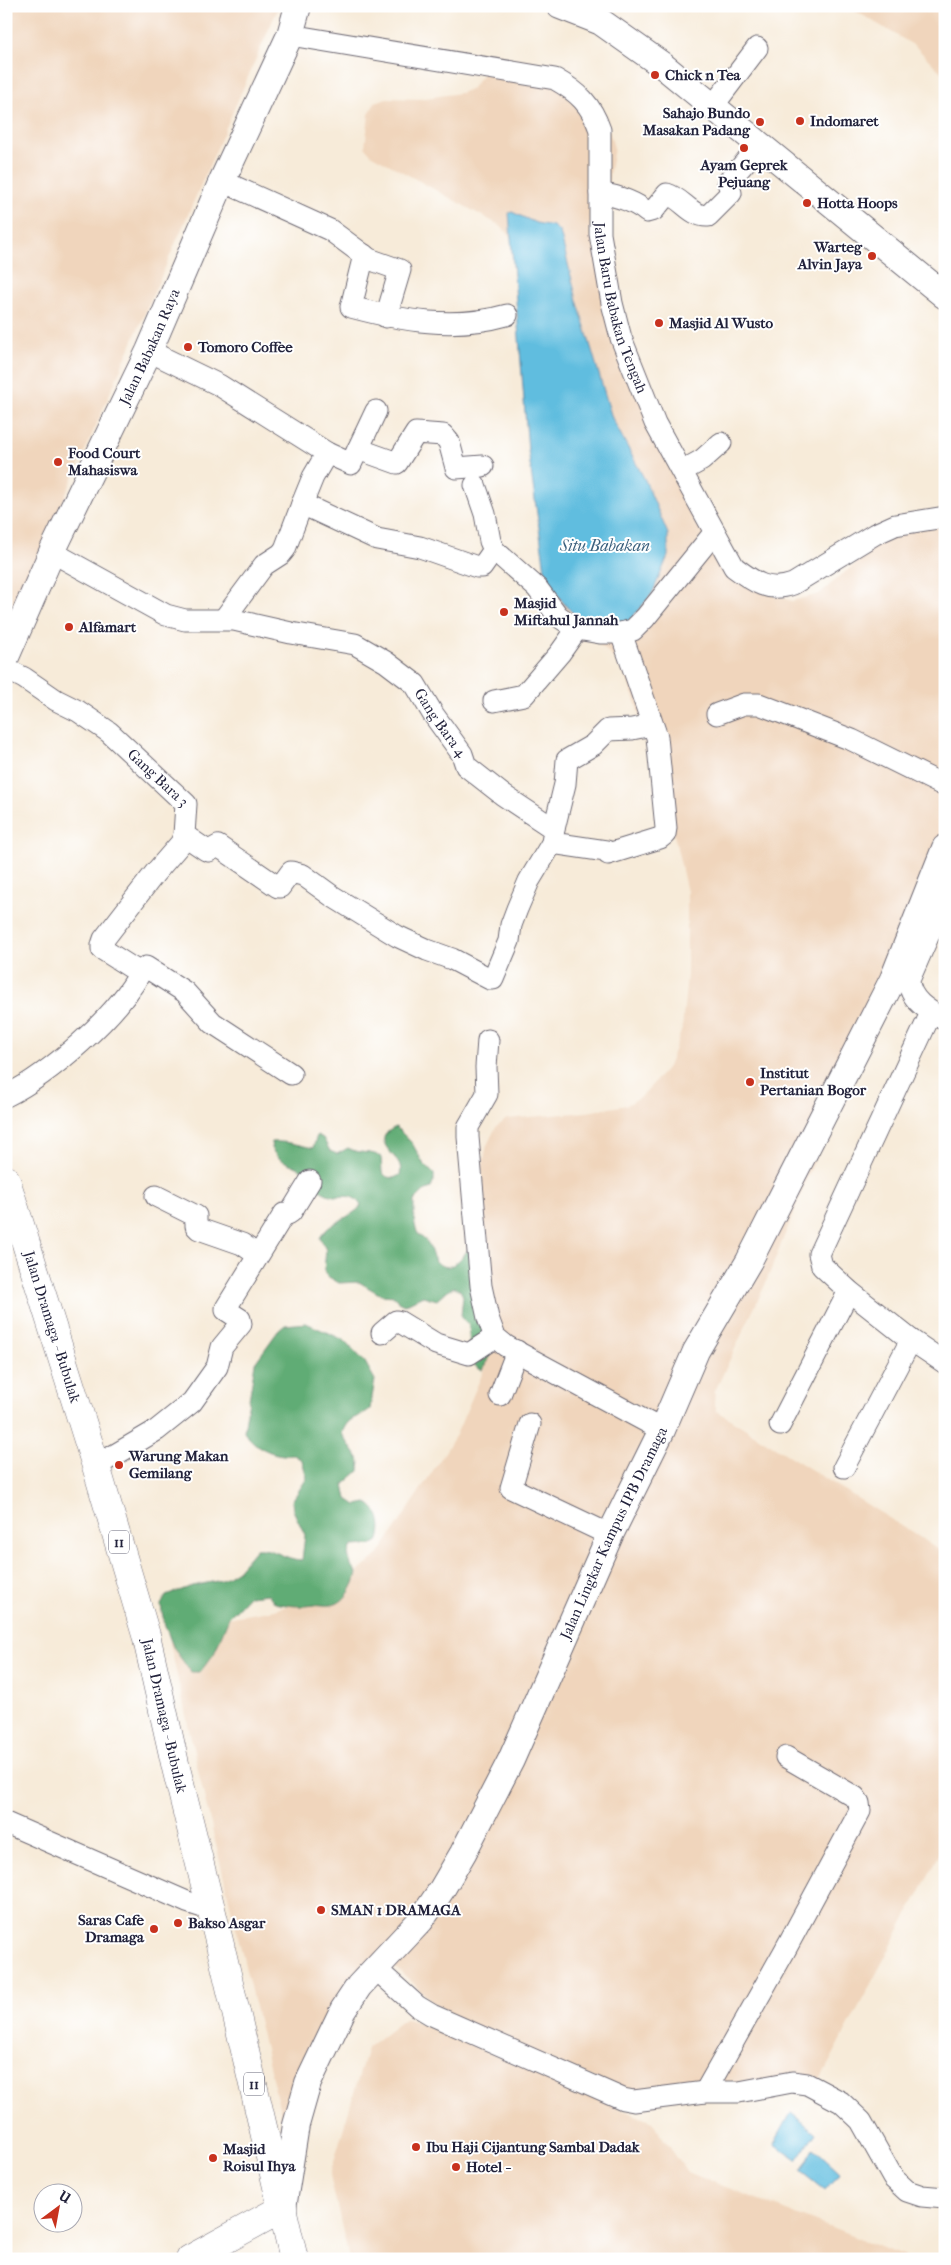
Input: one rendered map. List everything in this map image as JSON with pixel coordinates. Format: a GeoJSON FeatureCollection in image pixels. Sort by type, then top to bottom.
{"type":"FeatureCollection","features":[{"type":"Feature","properties":{"kind":"main road","name":"Jalan Dramaga - Bubulak"},"geometry":{"type":"LineString","coordinates":[[6,1180],[96,1466],[146,1635],[176,1768],[212,1910],[294,2259]]}},
{"type":"Feature","properties":{"kind":"main road"},"geometry":{"type":"LineString","coordinates":[[190,2259],[283,2208]]}},
{"type":"Feature","properties":{"kind":"street","name":"Jalan Babakan Raya"},"geometry":{"type":"LineString","coordinates":[[6,657],[52,552],[149,351],[222,181],[290,35],[298,6]]}},
{"type":"Feature","properties":{"kind":"street"},"geometry":{"type":"LineString","coordinates":[[560,6],[601,22],[662,65],[945,296]]}},
{"type":"Feature","properties":{"kind":"street","name":"Jalan Baru Babakan Tengah"},"geometry":{"type":"LineString","coordinates":[[290,35],[555,79],[574,90],[585,100],[595,115],[600,130],[600,234],[604,266],[621,338],[655,423],[714,533],[734,567],[758,585],[769,588],[782,588],[793,584],[875,534],[895,525],[945,517]]}},
{"type":"Feature","properties":{"kind":"street"},"geometry":{"type":"LineString","coordinates":[[713,106],[757,48]]}},
{"type":"Feature","properties":{"kind":"street"},"geometry":{"type":"LineString","coordinates":[[600,193],[618,196],[641,206],[647,212],[654,210],[666,194],[672,195],[694,212],[703,217],[708,216],[731,193],[728,182],[760,145]]}},
{"type":"Feature","properties":{"kind":"street"},"geometry":{"type":"LineString","coordinates":[[222,181],[330,230],[364,255],[400,270],[386,317]]}},
{"type":"Feature","properties":{"kind":"street"},"geometry":{"type":"LineString","coordinates":[[364,255],[351,307],[386,317],[437,323],[465,324],[508,315]]}},
{"type":"Feature","properties":{"kind":"street"},"geometry":{"type":"LineString","coordinates":[[149,351],[219,385],[327,453],[351,464],[376,411]]}},
{"type":"Feature","properties":{"kind":"street"},"geometry":{"type":"LineString","coordinates":[[358,449],[397,463],[416,434],[442,435],[449,442],[456,468],[479,475],[490,541],[494,550],[537,588],[558,616],[577,629],[600,633],[621,633],[633,630],[646,618],[714,533]]}},
{"type":"Feature","properties":{"kind":"street"},"geometry":{"type":"LineString","coordinates":[[682,471],[702,460],[721,443]]}},
{"type":"Feature","properties":{"kind":"street"},"geometry":{"type":"LineString","coordinates":[[224,620],[264,565],[281,554],[285,549],[313,477],[327,453]]}},
{"type":"Feature","properties":{"kind":"street"},"geometry":{"type":"LineString","coordinates":[[302,504],[377,539],[420,547],[477,567],[482,566],[494,550]]}},
{"type":"Feature","properties":{"kind":"street","name":"Gang Bara 4"},"geometry":{"type":"LineString","coordinates":[[52,552],[166,615],[185,620],[224,620],[355,644],[386,662],[419,689],[433,714],[462,754],[466,766],[553,836],[606,851],[608,854],[660,838],[665,834],[666,828],[656,737],[621,633]]}},
{"type":"Feature","properties":{"kind":"street"},"geometry":{"type":"LineString","coordinates":[[494,702],[524,696],[560,653],[577,629]]}},
{"type":"Feature","properties":{"kind":"street","name":"Gang Bara 3"},"geometry":{"type":"LineString","coordinates":[[6,669],[24,678],[56,700],[78,711],[125,746],[132,756],[186,804],[184,835]]}},
{"type":"Feature","properties":{"kind":"street"},"geometry":{"type":"LineString","coordinates":[[717,714],[744,704],[759,704],[852,740],[945,786]]}},
{"type":"Feature","properties":{"kind":"street"},"geometry":{"type":"LineString","coordinates":[[140,973],[102,949],[102,945],[154,873],[180,843],[184,835],[209,851],[218,846],[278,887],[280,887],[291,872],[303,876],[397,936],[452,959],[482,976],[494,979],[509,941],[511,925],[517,909],[529,881],[553,836],[565,784],[567,760],[593,745],[608,730],[632,729],[652,725]]}},
{"type":"Feature","properties":{"kind":"street","name":"Jalan Lingkar Kampus IPB Dramaga"},"geometry":{"type":"LineString","coordinates":[[283,2208],[296,2125],[308,2083],[343,2010],[359,1986],[421,1920],[463,1853],[511,1760],[610,1535],[662,1430],[696,1351],[749,1261],[893,979],[945,848]]}},
{"type":"Feature","properties":{"kind":"street"},"geometry":{"type":"LineString","coordinates":[[945,898],[909,980],[909,990],[916,999],[938,1016],[819,1254],[822,1266],[849,1291],[911,1340],[945,1363]]}},
{"type":"Feature","properties":{"kind":"street"},"geometry":{"type":"LineString","coordinates":[[6,1096],[63,1057],[101,1024],[146,967],[178,987],[213,1023],[291,1074]]}},
{"type":"Feature","properties":{"kind":"street"},"geometry":{"type":"LineString","coordinates":[[488,1040],[486,1094],[468,1126],[468,1137],[481,1286],[488,1318],[495,1337],[506,1346],[662,1430]]}},
{"type":"Feature","properties":{"kind":"street"},"geometry":{"type":"LineString","coordinates":[[96,1466],[156,1430],[192,1402],[217,1367],[222,1346],[241,1324],[240,1319],[226,1310],[226,1308],[284,1214],[291,1212],[310,1181]]}},
{"type":"Feature","properties":{"kind":"street"},"geometry":{"type":"LineString","coordinates":[[156,1196],[196,1216],[196,1226],[199,1229],[242,1244],[258,1255]]}},
{"type":"Feature","properties":{"kind":"street"},"geometry":{"type":"LineString","coordinates":[[780,1425],[849,1291]]}},
{"type":"Feature","properties":{"kind":"street"},"geometry":{"type":"LineString","coordinates":[[382,1333],[396,1321],[436,1344],[469,1354],[495,1337]]}},
{"type":"Feature","properties":{"kind":"street"},"geometry":{"type":"LineString","coordinates":[[844,1467],[911,1340]]}},
{"type":"Feature","properties":{"kind":"street"},"geometry":{"type":"LineString","coordinates":[[500,1395],[518,1352]]}},
{"type":"Feature","properties":{"kind":"street"},"geometry":{"type":"LineString","coordinates":[[530,1424],[511,1488],[610,1535]]}},
{"type":"Feature","properties":{"kind":"street"},"geometry":{"type":"LineString","coordinates":[[705,2092],[784,1952],[860,1811],[859,1803],[855,1797],[786,1758]]}},
{"type":"Feature","properties":{"kind":"street"},"geometry":{"type":"LineString","coordinates":[[6,1823],[187,1902],[212,1910]]}},
{"type":"Feature","properties":{"kind":"street"},"geometry":{"type":"LineString","coordinates":[[376,1968],[417,2006],[432,2015],[623,2099],[634,2100],[705,2092],[740,2092],[792,2082],[807,2084],[840,2102],[861,2121],[893,2178],[907,2191],[922,2196],[945,2198]]}},
{"type":"Feature","properties":{"kind":"shaded area"},"geometry":{"type":"Polygon","coordinates":[[[6,6],[279,6],[42,549],[6,622],[6,6]]]}},
{"type":"Feature","properties":{"kind":"shaded area"},"geometry":{"type":"Polygon","coordinates":[[[847,6],[945,6],[945,76],[915,46],[847,6]]]}},
{"type":"Feature","properties":{"kind":"shaded area","name":"Institut Pertanian Bogor"},"geometry":{"type":"Polygon","coordinates":[[[483,74],[573,89],[609,131],[614,148],[605,199],[619,332],[709,524],[764,592],[792,601],[819,594],[887,537],[945,521],[945,831],[764,1287],[715,1391],[714,1402],[717,1411],[945,1553],[945,1844],[821,2078],[789,2089],[650,2097],[621,2088],[470,2029],[433,2002],[401,1972],[389,1964],[371,1963],[285,2121],[282,2119],[201,1783],[170,1644],[172,1631],[179,1626],[275,1610],[324,1593],[345,1583],[379,1554],[456,1435],[483,1372],[490,1336],[482,1169],[487,1145],[496,1127],[507,1119],[587,1112],[627,1105],[642,1096],[668,1067],[682,1029],[687,975],[687,892],[662,781],[624,669],[605,649],[578,629],[560,609],[551,574],[513,241],[499,225],[372,155],[365,147],[369,114],[375,102],[388,98],[419,99],[460,93],[471,89],[483,74]]]}},
{"type":"Feature","properties":{"kind":"shaded area"},"geometry":{"type":"Polygon","coordinates":[[[406,2018],[652,2122],[687,2172],[911,2259],[349,2259],[330,2175],[367,2048],[406,2018]]]}},
{"type":"Feature","properties":{"kind":"green space"},"geometry":{"type":"Polygon","coordinates":[[[396,1127],[412,1143],[423,1163],[434,1174],[431,1188],[424,1191],[414,1201],[417,1232],[428,1243],[434,1259],[445,1267],[454,1264],[469,1248],[491,1349],[489,1358],[482,1370],[473,1363],[469,1351],[469,1326],[461,1316],[463,1296],[460,1290],[454,1287],[437,1300],[423,1296],[404,1305],[398,1302],[395,1296],[381,1295],[359,1282],[339,1283],[327,1276],[324,1270],[326,1250],[320,1238],[328,1228],[361,1206],[358,1201],[351,1197],[334,1196],[319,1190],[309,1175],[278,1158],[271,1148],[272,1142],[277,1142],[313,1148],[317,1135],[323,1138],[330,1151],[337,1154],[348,1148],[381,1157],[382,1172],[387,1177],[394,1178],[400,1175],[400,1166],[385,1145],[384,1140],[389,1131],[396,1127]]]}},
{"type":"Feature","properties":{"kind":"green space"},"geometry":{"type":"Polygon","coordinates":[[[306,1323],[344,1340],[365,1362],[375,1380],[370,1409],[350,1421],[342,1434],[360,1461],[359,1471],[344,1484],[347,1499],[356,1505],[367,1503],[375,1510],[381,1524],[379,1540],[371,1545],[352,1546],[348,1555],[351,1565],[357,1573],[356,1578],[345,1598],[336,1604],[300,1606],[275,1603],[268,1594],[249,1596],[229,1617],[214,1654],[200,1672],[191,1672],[174,1649],[164,1623],[161,1605],[166,1596],[192,1586],[222,1580],[238,1570],[256,1549],[268,1550],[302,1560],[305,1535],[293,1510],[292,1501],[307,1478],[302,1460],[294,1455],[272,1453],[259,1447],[244,1431],[255,1363],[278,1331],[285,1325],[306,1323]]]}},
{"type":"Feature","properties":{"kind":"water","name":"Situ Babakan"},"geometry":{"type":"Polygon","coordinates":[[[512,212],[536,223],[553,226],[560,232],[577,300],[612,418],[645,480],[668,534],[668,556],[652,594],[623,628],[588,622],[574,614],[556,593],[545,570],[528,450],[509,213],[512,212]]]}},
{"type":"Feature","properties":{"kind":"water"},"geometry":{"type":"Polygon","coordinates":[[[791,2113],[816,2133],[797,2160],[774,2144],[791,2113]]]}},
{"type":"Feature","properties":{"kind":"water"},"geometry":{"type":"Polygon","coordinates":[[[814,2148],[840,2172],[825,2190],[801,2171],[814,2148]]]}},
{"type":"Feature","properties":{"kind":"place","name":"Chick n Tea"},"geometry":{"type":"Point","coordinates":[655,75]}},
{"type":"Feature","properties":{"kind":"place","name":"Indomaret"},"geometry":{"type":"Point","coordinates":[800,121]}},
{"type":"Feature","properties":{"kind":"place","name":"Sahajo Bundo Masakan Padang"},"geometry":{"type":"Point","coordinates":[760,122]}},
{"type":"Feature","properties":{"kind":"place","name":"Ayam Geprek Pejuang"},"geometry":{"type":"Point","coordinates":[744,148]}},
{"type":"Feature","properties":{"kind":"place","name":"Hotta Hoops"},"geometry":{"type":"Point","coordinates":[807,203]}},
{"type":"Feature","properties":{"kind":"place","name":"Warteg Alvin Jaya"},"geometry":{"type":"Point","coordinates":[872,256]}},
{"type":"Feature","properties":{"kind":"place","name":"Masjid Al Wusto"},"geometry":{"type":"Point","coordinates":[659,323]}},
{"type":"Feature","properties":{"kind":"place","name":"Tomoro Coffee"},"geometry":{"type":"Point","coordinates":[188,347]}},
{"type":"Feature","properties":{"kind":"place","name":"Food Court Mahasiswa"},"geometry":{"type":"Point","coordinates":[58,462]}},
{"type":"Feature","properties":{"kind":"place","name":"Masjid Miftahul Jannah"},"geometry":{"type":"Point","coordinates":[504,612]}},
{"type":"Feature","properties":{"kind":"place","name":"Alfamart"},"geometry":{"type":"Point","coordinates":[69,627]}},
{"type":"Feature","properties":{"kind":"place","name":"Institut Pertanian Bogor"},"geometry":{"type":"Point","coordinates":[750,1082]}},
{"type":"Feature","properties":{"kind":"place","name":"Warung Makan Gemilang"},"geometry":{"type":"Point","coordinates":[119,1465]}},
{"type":"Feature","properties":{"kind":"place","name":"SMAN 1 DRAMAGA"},"geometry":{"type":"Point","coordinates":[321,1910]}},
{"type":"Feature","properties":{"kind":"place","name":"Bakso Asgar"},"geometry":{"type":"Point","coordinates":[178,1923]}},
{"type":"Feature","properties":{"kind":"place","name":"Saras Cafe Dramaga"},"geometry":{"type":"Point","coordinates":[154,1929]}},
{"type":"Feature","properties":{"kind":"place","name":"Ibu Haji Cijantung Sambal Dadak"},"geometry":{"type":"Point","coordinates":[416,2147]}},
{"type":"Feature","properties":{"kind":"place","name":"Masjid Roisul Ihya"},"geometry":{"type":"Point","coordinates":[213,2158]}},
{"type":"Feature","properties":{"kind":"place","name":"Hotel -"},"geometry":{"type":"Point","coordinates":[456,2167]}}]}
